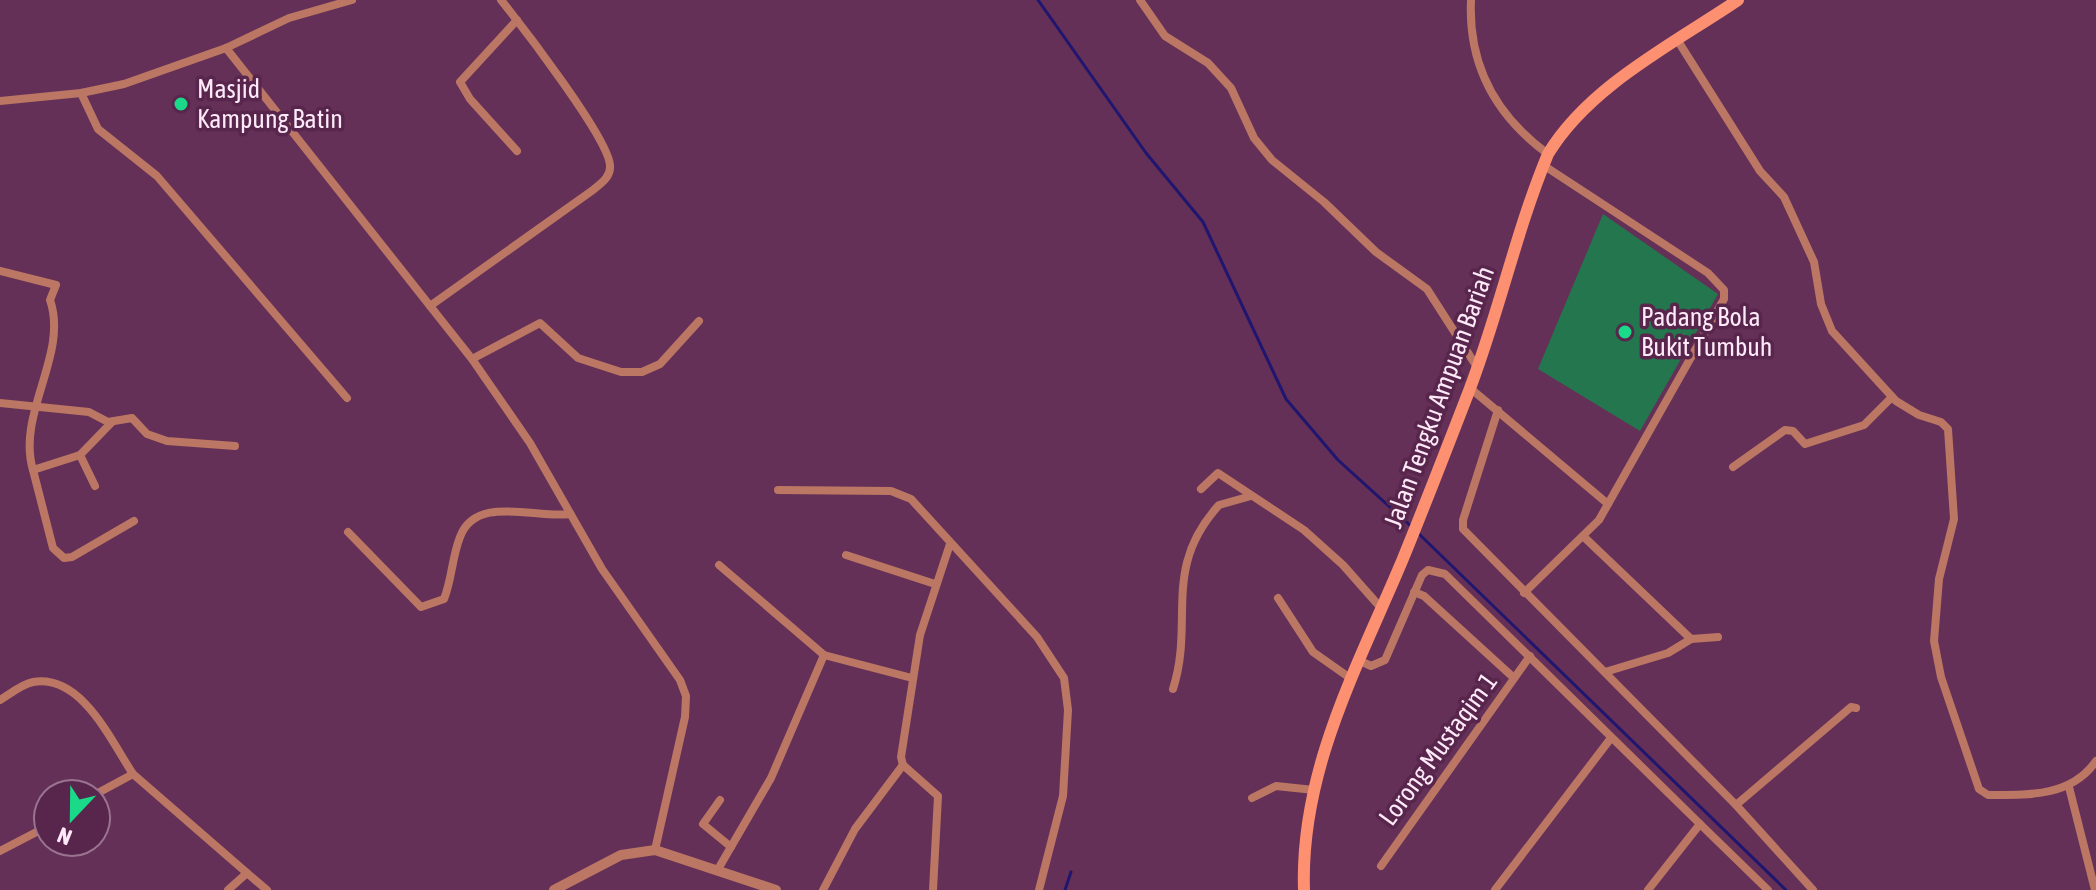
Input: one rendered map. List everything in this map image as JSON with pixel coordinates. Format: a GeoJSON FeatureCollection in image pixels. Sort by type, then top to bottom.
{"type":"FeatureCollection","features":[{"type":"Feature","properties":{"kind":"main road","name":"Jalan Tengku Ampuan Bariah"},"geometry":{"type":"LineString","coordinates":[[1304,890],[1306,836],[1314,790],[1338,706],[1402,560],[1470,388],[1546,160],[1561,133],[1608,89],[1738,0]]}},
{"type":"Feature","properties":{"kind":"street"},"geometry":{"type":"LineString","coordinates":[[0,101],[81,93],[124,84],[226,48],[289,18],[352,0]]}},
{"type":"Feature","properties":{"kind":"street"},"geometry":{"type":"LineString","coordinates":[[430,306],[593,190],[607,178],[611,166],[600,142],[501,0]]}},
{"type":"Feature","properties":{"kind":"street"},"geometry":{"type":"LineString","coordinates":[[1140,0],[1165,36],[1208,63],[1231,88],[1254,138],[1272,160],[1324,202],[1376,252],[1427,289],[1477,367]]}},
{"type":"Feature","properties":{"kind":"street"},"geometry":{"type":"LineString","coordinates":[[1471,0],[1472,43],[1489,92],[1519,133],[1546,160],[1708,273],[1724,290],[1724,299],[1608,504],[1583,536],[1524,593]]}},
{"type":"Feature","properties":{"kind":"street"},"geometry":{"type":"LineString","coordinates":[[517,20],[460,82],[470,99],[517,151]]}},
{"type":"Feature","properties":{"kind":"street"},"geometry":{"type":"LineString","coordinates":[[1678,41],[1760,171],[1784,197],[1814,262],[1821,304],[1832,331],[1892,397],[1919,415],[1941,422],[1950,435],[1954,519],[1939,579],[1934,641],[1941,677],[1973,776],[1982,792],[1988,795],[2069,787],[2094,768]]}},
{"type":"Feature","properties":{"kind":"street"},"geometry":{"type":"LineString","coordinates":[[226,48],[472,359],[530,443],[602,569],[671,665],[686,696],[685,717],[655,850]]}},
{"type":"Feature","properties":{"kind":"street"},"geometry":{"type":"LineString","coordinates":[[81,93],[98,129],[157,176],[347,398]]}},
{"type":"Feature","properties":{"kind":"street"},"geometry":{"type":"LineString","coordinates":[[0,271],[56,285],[50,300],[56,319],[35,406],[30,451],[53,548],[64,558],[72,557],[134,521]]}},
{"type":"Feature","properties":{"kind":"street"},"geometry":{"type":"LineString","coordinates":[[472,359],[540,323],[585,362],[621,372],[642,372],[660,364],[699,321]]}},
{"type":"Feature","properties":{"kind":"street"},"geometry":{"type":"LineString","coordinates":[[1470,388],[1608,504]]}},
{"type":"Feature","properties":{"kind":"street"},"geometry":{"type":"LineString","coordinates":[[1733,467],[1785,430],[1793,431],[1805,444],[1864,425],[1892,397]]}},
{"type":"Feature","properties":{"kind":"street"},"geometry":{"type":"LineString","coordinates":[[0,403],[89,412],[112,422]]}},
{"type":"Feature","properties":{"kind":"street"},"geometry":{"type":"LineString","coordinates":[[1498,410],[1463,520],[1463,529],[1736,805],[1813,890]]}},
{"type":"Feature","properties":{"kind":"street"},"geometry":{"type":"LineString","coordinates":[[33,470],[80,455],[112,422],[132,418],[147,434],[172,443],[235,446]]}},
{"type":"Feature","properties":{"kind":"street"},"geometry":{"type":"LineString","coordinates":[[80,455],[95,486]]}},
{"type":"Feature","properties":{"kind":"street"},"geometry":{"type":"LineString","coordinates":[[1201,489],[1218,473],[1321,545],[1381,608]]}},
{"type":"Feature","properties":{"kind":"street"},"geometry":{"type":"LineString","coordinates":[[778,490],[903,495],[918,505],[1037,637],[1064,678],[1068,710],[1063,796],[1039,890]]}},
{"type":"Feature","properties":{"kind":"street"},"geometry":{"type":"LineString","coordinates":[[1173,689],[1180,669],[1182,576],[1190,550],[1219,505],[1251,496]]}},
{"type":"Feature","properties":{"kind":"street"},"geometry":{"type":"LineString","coordinates":[[348,532],[421,607],[444,599],[460,535],[478,517],[502,510],[548,517],[570,514]]}},
{"type":"Feature","properties":{"kind":"street"},"geometry":{"type":"LineString","coordinates":[[1583,536],[1691,639]]}},
{"type":"Feature","properties":{"kind":"street"},"geometry":{"type":"LineString","coordinates":[[933,890],[938,796],[903,765],[901,757],[912,678],[935,584],[950,544]]}},
{"type":"Feature","properties":{"kind":"street"},"geometry":{"type":"LineString","coordinates":[[846,555],[935,584]]}},
{"type":"Feature","properties":{"kind":"street"},"geometry":{"type":"LineString","coordinates":[[719,565],[824,655],[912,678]]}},
{"type":"Feature","properties":{"kind":"street"},"geometry":{"type":"LineString","coordinates":[[1358,660],[1371,666],[1385,660],[1414,592],[1428,570],[1445,574],[1768,890]]}},
{"type":"Feature","properties":{"kind":"street"},"geometry":{"type":"LineString","coordinates":[[1414,592],[1424,596],[1514,678]]}},
{"type":"Feature","properties":{"kind":"street"},"geometry":{"type":"LineString","coordinates":[[1278,598],[1313,652],[1350,678]]}},
{"type":"Feature","properties":{"kind":"street"},"geometry":{"type":"LineString","coordinates":[[1605,672],[1668,653],[1691,639],[1718,637]]}},
{"type":"Feature","properties":{"kind":"street"},"geometry":{"type":"LineString","coordinates":[[717,871],[771,778],[824,655]]}},
{"type":"Feature","properties":{"kind":"street","name":"Lorong Mustaqim 1"},"geometry":{"type":"LineString","coordinates":[[1381,866],[1530,656]]}},
{"type":"Feature","properties":{"kind":"street"},"geometry":{"type":"LineString","coordinates":[[0,700],[31,682],[51,682],[66,688],[84,702],[133,774],[267,890]]}},
{"type":"Feature","properties":{"kind":"street"},"geometry":{"type":"LineString","coordinates":[[1736,805],[1851,707],[1856,708]]}},
{"type":"Feature","properties":{"kind":"street"},"geometry":{"type":"LineString","coordinates":[[1495,890],[1611,738]]}},
{"type":"Feature","properties":{"kind":"street"},"geometry":{"type":"LineString","coordinates":[[823,890],[855,829],[903,765]]}},
{"type":"Feature","properties":{"kind":"street"},"geometry":{"type":"LineString","coordinates":[[112,785],[133,774]]}},
{"type":"Feature","properties":{"kind":"street"},"geometry":{"type":"LineString","coordinates":[[1252,798],[1276,786],[1314,790]]}},
{"type":"Feature","properties":{"kind":"street"},"geometry":{"type":"LineString","coordinates":[[2069,787],[2095,890]]}},
{"type":"Feature","properties":{"kind":"street"},"geometry":{"type":"LineString","coordinates":[[720,800],[703,824],[731,847]]}},
{"type":"Feature","properties":{"kind":"street"},"geometry":{"type":"LineString","coordinates":[[1648,890],[1700,824]]}},
{"type":"Feature","properties":{"kind":"street"},"geometry":{"type":"LineString","coordinates":[[0,851],[32,834]]}},
{"type":"Feature","properties":{"kind":"street"},"geometry":{"type":"LineString","coordinates":[[554,890],[621,855],[655,850],[776,890]]}},
{"type":"Feature","properties":{"kind":"street"},"geometry":{"type":"LineString","coordinates":[[228,890],[247,873]]}},
{"type":"Feature","properties":{"kind":"green space","name":"Padang Bola Bukit Tumbuh"},"geometry":{"type":"Polygon","coordinates":[[[1603,214],[1718,294],[1640,431],[1538,369],[1603,214]]]}},
{"type":"Feature","properties":{"kind":"waterway"},"geometry":{"type":"LineString","coordinates":[[1038,0],[1146,153],[1203,222],[1286,399],[1338,460],[1413,528]]}},
{"type":"Feature","properties":{"kind":"waterway"},"geometry":{"type":"LineString","coordinates":[[1418,533],[1786,890]]}},
{"type":"Feature","properties":{"kind":"waterway"},"geometry":{"type":"LineString","coordinates":[[1065,890],[1071,872]]}},
{"type":"Feature","properties":{"kind":"place","name":"Masjid Kampung Batin"},"geometry":{"type":"Point","coordinates":[181,104]}},
{"type":"Feature","properties":{"kind":"place","name":"Padang Bola Bukit Tumbuh"},"geometry":{"type":"Point","coordinates":[1625,332]}}]}
